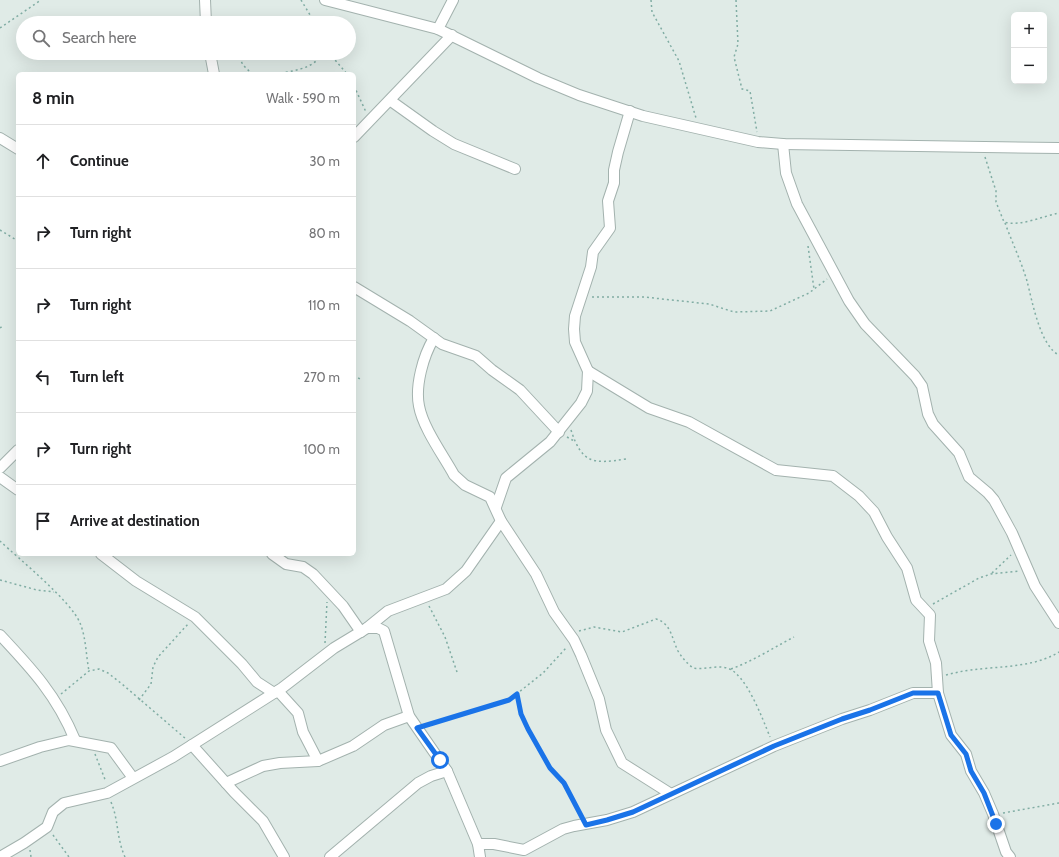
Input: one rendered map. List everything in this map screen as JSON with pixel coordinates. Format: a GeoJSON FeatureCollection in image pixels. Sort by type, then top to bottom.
{"type":"FeatureCollection","features":[{"type":"Feature","properties":{"kind":"street"},"geometry":{"type":"LineString","coordinates":[[204,0],[205,16]]}},
{"type":"Feature","properties":{"kind":"street"},"geometry":{"type":"LineString","coordinates":[[325,0],[341,2],[438,29],[538,78],[579,95],[630,112],[758,142],[783,144],[1059,148]]}},
{"type":"Feature","properties":{"kind":"street"},"geometry":{"type":"LineString","coordinates":[[438,29],[453,0]]}},
{"type":"Feature","properties":{"kind":"street"},"geometry":{"type":"LineString","coordinates":[[356,135],[391,101],[452,35]]}},
{"type":"Feature","properties":{"kind":"street"},"geometry":{"type":"LineString","coordinates":[[211,60],[214,72]]}},
{"type":"Feature","properties":{"kind":"street"},"geometry":{"type":"LineString","coordinates":[[391,101],[454,144],[515,169]]}},
{"type":"Feature","properties":{"kind":"street"},"geometry":{"type":"LineString","coordinates":[[496,507],[506,478],[546,446],[559,432],[587,392],[588,371],[575,342],[574,329],[581,297],[591,267],[593,252],[610,228],[608,201],[614,183],[614,170],[618,152],[630,112]]}},
{"type":"Feature","properties":{"kind":"street"},"geometry":{"type":"LineString","coordinates":[[0,138],[16,148]]}},
{"type":"Feature","properties":{"kind":"street"},"geometry":{"type":"LineString","coordinates":[[783,144],[786,173],[798,204],[856,313],[915,376],[922,386],[928,414],[933,424],[959,453],[969,477],[994,500],[1019,549],[1035,586],[1059,623]]}},
{"type":"Feature","properties":{"kind":"street"},"geometry":{"type":"LineString","coordinates":[[356,288],[394,311],[449,348],[476,356],[492,370],[520,390],[559,432]]}},
{"type":"Feature","properties":{"kind":"street"},"geometry":{"type":"LineString","coordinates":[[434,338],[426,350],[420,379],[418,405],[423,420],[456,478],[470,488],[486,494],[496,507],[501,521],[533,569],[554,612],[572,638],[598,699],[606,730],[622,764],[671,794]]}},
{"type":"Feature","properties":{"kind":"street"},"geometry":{"type":"LineString","coordinates":[[588,371],[607,381],[649,408],[689,422],[776,470],[832,476],[859,496],[874,512],[887,537],[907,568],[916,600],[930,615],[929,641],[936,663],[938,693],[951,735],[964,749],[971,771],[984,793],[1006,852],[1010,857]]}},
{"type":"Feature","properties":{"kind":"street"},"geometry":{"type":"LineString","coordinates":[[0,468],[16,452]]}},
{"type":"Feature","properties":{"kind":"street"},"geometry":{"type":"LineString","coordinates":[[0,477],[16,489]]}},
{"type":"Feature","properties":{"kind":"street"},"geometry":{"type":"LineString","coordinates":[[0,857],[47,827],[53,812],[64,803],[109,792],[192,745],[276,692],[325,654],[364,630],[396,607],[446,589],[460,578],[501,521]]}},
{"type":"Feature","properties":{"kind":"street"},"geometry":{"type":"LineString","coordinates":[[104,556],[136,581],[195,617],[242,664],[257,682],[276,692],[298,713],[305,736],[318,761]]}},
{"type":"Feature","properties":{"kind":"street"},"geometry":{"type":"LineString","coordinates":[[275,556],[286,564],[303,568],[329,591],[364,630]]}},
{"type":"Feature","properties":{"kind":"street"},"geometry":{"type":"LineString","coordinates":[[364,630],[378,628],[384,631],[397,669],[410,716],[447,771],[478,844],[480,857]]}},
{"type":"Feature","properties":{"kind":"street"},"geometry":{"type":"LineString","coordinates":[[0,635],[29,666],[54,699],[66,717],[75,740]]}},
{"type":"Feature","properties":{"kind":"street"},"geometry":{"type":"LineString","coordinates":[[478,844],[494,844],[524,850],[563,829],[607,820],[633,812],[774,746],[913,693],[938,693]]}},
{"type":"Feature","properties":{"kind":"street"},"geometry":{"type":"LineString","coordinates":[[226,783],[262,766],[280,762],[318,761],[353,746],[384,725],[410,716]]}},
{"type":"Feature","properties":{"kind":"street"},"geometry":{"type":"LineString","coordinates":[[0,761],[40,747],[75,740],[111,748],[133,778]]}},
{"type":"Feature","properties":{"kind":"street"},"geometry":{"type":"LineString","coordinates":[[192,745],[263,821],[284,857]]}},
{"type":"Feature","properties":{"kind":"street"},"geometry":{"type":"LineString","coordinates":[[330,857],[418,783],[431,776],[447,771]]}},
{"type":"Feature","properties":{"kind":"path"},"geometry":{"type":"LineString","coordinates":[[18,16],[41,0]]}},
{"type":"Feature","properties":{"kind":"path"},"geometry":{"type":"LineString","coordinates":[[301,0],[311,16]]}},
{"type":"Feature","properties":{"kind":"path"},"geometry":{"type":"LineString","coordinates":[[650,0],[652,12],[679,61],[693,105],[698,129]]}},
{"type":"Feature","properties":{"kind":"path"},"geometry":{"type":"LineString","coordinates":[[736,0],[738,44],[734,54],[735,67],[742,89],[750,91],[758,142]]}},
{"type":"Feature","properties":{"kind":"path"},"geometry":{"type":"LineString","coordinates":[[0,28],[16,17]]}},
{"type":"Feature","properties":{"kind":"path"},"geometry":{"type":"LineString","coordinates":[[240,60],[250,72]]}},
{"type":"Feature","properties":{"kind":"path"},"geometry":{"type":"LineString","coordinates":[[284,72],[314,64],[317,60]]}},
{"type":"Feature","properties":{"kind":"path"},"geometry":{"type":"LineString","coordinates":[[334,60],[345,72]]}},
{"type":"Feature","properties":{"kind":"path"},"geometry":{"type":"LineString","coordinates":[[356,90],[370,122]]}},
{"type":"Feature","properties":{"kind":"path"},"geometry":{"type":"LineString","coordinates":[[981,146],[996,191],[996,202],[1000,217],[1005,223],[1027,281],[1033,309],[1052,351],[1059,356]]}},
{"type":"Feature","properties":{"kind":"path"},"geometry":{"type":"LineString","coordinates":[[1005,223],[1032,221],[1059,213]]}},
{"type":"Feature","properties":{"kind":"path"},"geometry":{"type":"LineString","coordinates":[[0,230],[16,240]]}},
{"type":"Feature","properties":{"kind":"path"},"geometry":{"type":"LineString","coordinates":[[808,242],[808,256],[814,289]]}},
{"type":"Feature","properties":{"kind":"path"},"geometry":{"type":"LineString","coordinates":[[581,297],[644,297],[709,304],[734,312],[770,311],[796,300],[836,274]]}},
{"type":"Feature","properties":{"kind":"path"},"geometry":{"type":"LineString","coordinates":[[0,328],[4,325]]}},
{"type":"Feature","properties":{"kind":"path"},"geometry":{"type":"LineString","coordinates":[[356,377],[360,379]]}},
{"type":"Feature","properties":{"kind":"path"},"geometry":{"type":"LineString","coordinates":[[567,421],[578,448],[582,455],[589,460],[605,462],[626,459]]}},
{"type":"Feature","properties":{"kind":"path"},"geometry":{"type":"LineString","coordinates":[[0,541],[16,556]]}},
{"type":"Feature","properties":{"kind":"path"},"geometry":{"type":"LineString","coordinates":[[992,574],[1019,549]]}},
{"type":"Feature","properties":{"kind":"path"},"geometry":{"type":"LineString","coordinates":[[16,556],[71,608],[81,624],[89,671]]}},
{"type":"Feature","properties":{"kind":"path"},"geometry":{"type":"LineString","coordinates":[[925,608],[979,578],[992,574],[1027,570]]}},
{"type":"Feature","properties":{"kind":"path"},"geometry":{"type":"LineString","coordinates":[[0,580],[37,590],[55,592]]}},
{"type":"Feature","properties":{"kind":"path"},"geometry":{"type":"LineString","coordinates":[[325,654],[325,614],[329,591]]}},
{"type":"Feature","properties":{"kind":"path"},"geometry":{"type":"LineString","coordinates":[[423,598],[437,620],[458,675]]}},
{"type":"Feature","properties":{"kind":"path"},"geometry":{"type":"LineString","coordinates":[[139,700],[151,684],[153,667],[158,657],[195,617]]}},
{"type":"Feature","properties":{"kind":"path"},"geometry":{"type":"LineString","coordinates":[[417,728],[509,700],[543,673],[572,638],[594,627],[622,632],[656,619],[661,620],[668,627],[678,652],[693,668],[724,667],[731,669],[741,680],[754,700],[774,746]]}},
{"type":"Feature","properties":{"kind":"path"},"geometry":{"type":"LineString","coordinates":[[731,669],[757,658],[772,648],[794,637]]}},
{"type":"Feature","properties":{"kind":"path"},"geometry":{"type":"LineString","coordinates":[[937,676],[970,670],[1001,668],[1036,661],[1059,652]]}},
{"type":"Feature","properties":{"kind":"path"},"geometry":{"type":"LineString","coordinates":[[54,699],[89,671],[99,669],[108,673],[192,745]]}},
{"type":"Feature","properties":{"kind":"path"},"geometry":{"type":"LineString","coordinates":[[517,694],[521,714],[528,729],[550,768],[564,783],[586,825]]}},
{"type":"Feature","properties":{"kind":"path"},"geometry":{"type":"LineString","coordinates":[[96,745],[95,756],[117,818],[118,840],[125,857]]}},
{"type":"Feature","properties":{"kind":"path"},"geometry":{"type":"LineString","coordinates":[[993,814],[1059,803]]}},
{"type":"Feature","properties":{"kind":"path"},"geometry":{"type":"LineString","coordinates":[[47,827],[69,857]]}},
{"type":"Feature","properties":{"kind":"route"},"geometry":{"type":"LineString","coordinates":[[440,760],[417,728],[509,700],[517,694],[521,714],[528,729],[550,768],[564,783],[586,825],[633,812],[774,746],[842,719],[913,693],[938,693],[951,735],[964,749],[971,771],[984,793],[996,824]]}}]}
